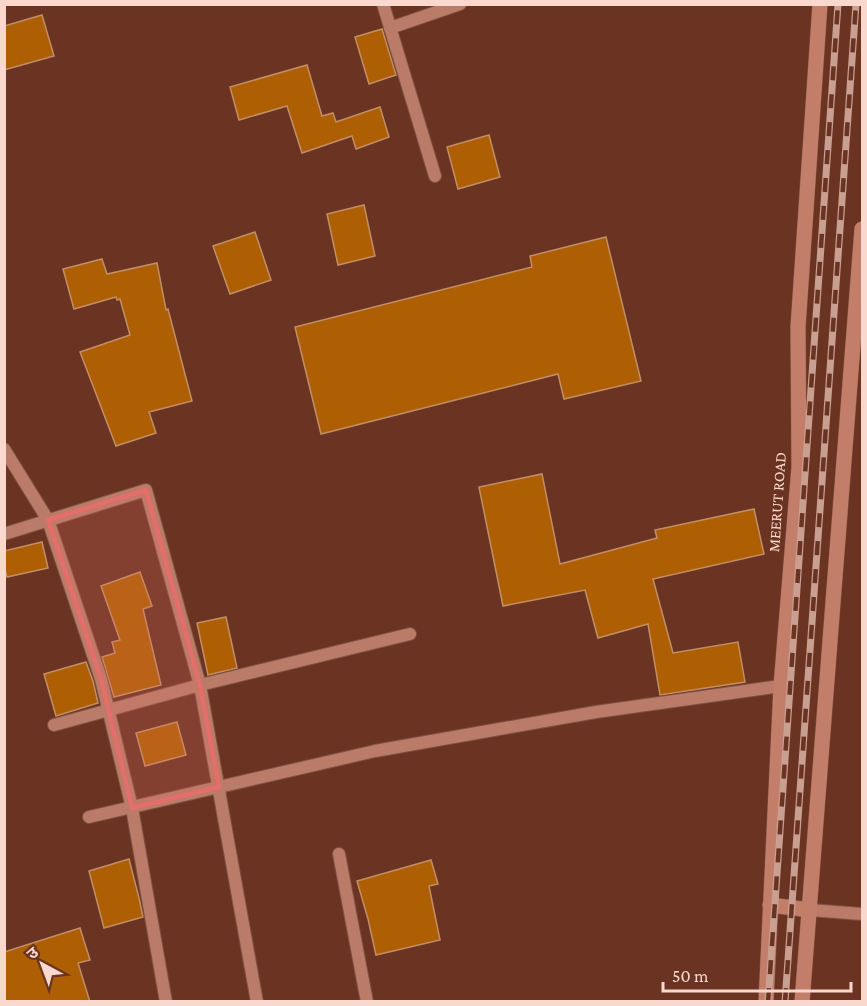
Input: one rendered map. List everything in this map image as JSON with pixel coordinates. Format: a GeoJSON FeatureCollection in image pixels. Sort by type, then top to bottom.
{"type":"FeatureCollection","features":[{"type":"Feature","properties":{"kind":"main road","name":"MEERUT ROAD"},"geometry":{"type":"LineString","coordinates":[[766,1002],[781,686],[799,467],[798,327],[820,4]]}},
{"type":"Feature","properties":{"kind":"main road"},"geometry":{"type":"LineString","coordinates":[[802,1002],[862,229]]}},
{"type":"Feature","properties":{"kind":"main road"},"geometry":{"type":"LineString","coordinates":[[770,905],[810,910]]}},
{"type":"Feature","properties":{"kind":"street"},"geometry":{"type":"LineString","coordinates":[[382,4],[435,176]]}},
{"type":"Feature","properties":{"kind":"street"},"geometry":{"type":"LineString","coordinates":[[390,28],[460,4]]}},
{"type":"Feature","properties":{"kind":"street"},"geometry":{"type":"LineString","coordinates":[[4,448],[48,520],[101,680],[132,808],[166,1002]]}},
{"type":"Feature","properties":{"kind":"street"},"geometry":{"type":"LineString","coordinates":[[4,534],[146,490],[200,686],[257,1002]]}},
{"type":"Feature","properties":{"kind":"street"},"geometry":{"type":"LineString","coordinates":[[54,725],[410,634]]}},
{"type":"Feature","properties":{"kind":"street"},"geometry":{"type":"LineString","coordinates":[[89,817],[375,751],[597,712],[781,686]]}},
{"type":"Feature","properties":{"kind":"street"},"geometry":{"type":"LineString","coordinates":[[339,854],[366,1002]]}},
{"type":"Feature","properties":{"kind":"street"},"geometry":{"type":"LineString","coordinates":[[810,910],[862,914]]}},
{"type":"Feature","properties":{"kind":"highlighted area"},"geometry":{"type":"Polygon","coordinates":[[[146,490],[200,685],[219,787],[132,808],[101,679],[48,520],[146,490]]]}},
{"type":"Feature","properties":{"kind":"building"},"geometry":{"type":"Polygon","coordinates":[[[42,15],[54,56],[4,70],[4,26],[42,15]]]}},
{"type":"Feature","properties":{"kind":"building"},"geometry":{"type":"Polygon","coordinates":[[[382,29],[396,75],[369,84],[355,37],[382,29]]]}},
{"type":"Feature","properties":{"kind":"building"},"geometry":{"type":"Polygon","coordinates":[[[307,65],[322,116],[333,113],[336,122],[380,107],[389,137],[356,149],[352,136],[302,153],[287,106],[239,120],[230,87],[307,65]]]}},
{"type":"Feature","properties":{"kind":"building"},"geometry":{"type":"Polygon","coordinates":[[[489,135],[500,177],[458,189],[447,147],[489,135]]]}},
{"type":"Feature","properties":{"kind":"building"},"geometry":{"type":"Polygon","coordinates":[[[364,205],[375,256],[338,265],[327,214],[364,205]]]}},
{"type":"Feature","properties":{"kind":"building"},"geometry":{"type":"Polygon","coordinates":[[[255,232],[271,280],[230,294],[213,246],[255,232]]]}},
{"type":"Feature","properties":{"kind":"building"},"geometry":{"type":"Polygon","coordinates":[[[606,237],[641,381],[564,399],[558,374],[321,434],[295,327],[532,267],[530,256],[606,237]]]}},
{"type":"Feature","properties":{"kind":"building"},"geometry":{"type":"Polygon","coordinates":[[[102,259],[107,274],[157,263],[166,310],[168,309],[192,401],[149,412],[156,433],[116,446],[80,352],[130,335],[120,299],[117,300],[116,297],[74,309],[63,269],[102,259]]]}},
{"type":"Feature","properties":{"kind":"building"},"geometry":{"type":"Polygon","coordinates":[[[542,474],[560,564],[657,538],[655,530],[754,509],[764,554],[653,579],[673,653],[738,642],[745,682],[660,695],[648,624],[598,638],[585,590],[503,606],[479,487],[542,474]]]}},
{"type":"Feature","properties":{"kind":"building"},"geometry":{"type":"Polygon","coordinates":[[[42,542],[48,568],[7,577],[4,551],[42,542]]]}},
{"type":"Feature","properties":{"kind":"building"},"geometry":{"type":"Polygon","coordinates":[[[140,572],[152,606],[143,609],[161,685],[114,697],[102,657],[115,653],[112,642],[120,640],[101,586],[140,572]]]}},
{"type":"Feature","properties":{"kind":"building"},"geometry":{"type":"Polygon","coordinates":[[[226,617],[237,668],[208,675],[197,623],[226,617]]]}},
{"type":"Feature","properties":{"kind":"building"},"geometry":{"type":"Polygon","coordinates":[[[86,662],[98,703],[56,716],[44,674],[86,662]]]}},
{"type":"Feature","properties":{"kind":"building"},"geometry":{"type":"Polygon","coordinates":[[[177,722],[186,755],[145,766],[136,733],[177,722]]]}},
{"type":"Feature","properties":{"kind":"building"},"geometry":{"type":"Polygon","coordinates":[[[129,859],[143,917],[104,928],[89,871],[129,859]]]}},
{"type":"Feature","properties":{"kind":"building"},"geometry":{"type":"Polygon","coordinates":[[[431,860],[438,884],[429,886],[440,940],[376,955],[357,881],[431,860]]]}},
{"type":"Feature","properties":{"kind":"building"},"geometry":{"type":"Polygon","coordinates":[[[80,928],[90,960],[78,963],[90,1002],[4,1002],[4,952],[80,928]]]}},
{"type":"Feature","properties":{"kind":"railway"},"geometry":{"type":"LineString","coordinates":[[768,1002],[838,4]]}},
{"type":"Feature","properties":{"kind":"railway"},"geometry":{"type":"LineString","coordinates":[[785,1002],[856,4]]}}]}
